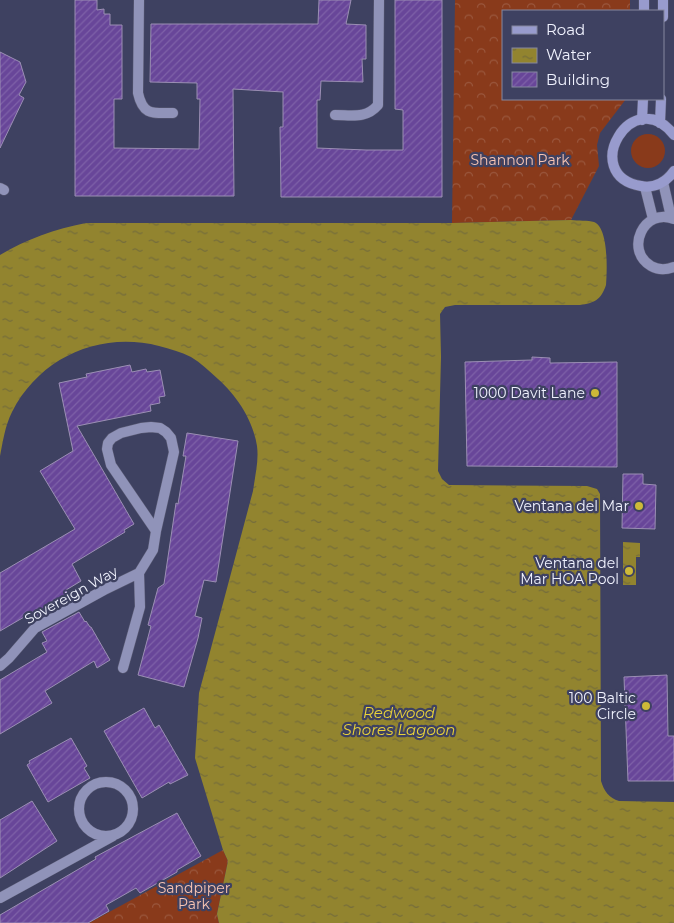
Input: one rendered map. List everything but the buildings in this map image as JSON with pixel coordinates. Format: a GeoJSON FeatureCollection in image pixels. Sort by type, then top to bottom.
{"type":"FeatureCollection","features":[{"type":"Feature","properties":{"kind":"street"},"geometry":{"type":"LineString","coordinates":[[138,0],[138,93],[140,101],[143,108],[149,112],[172,113]]}},
{"type":"Feature","properties":{"kind":"street"},"geometry":{"type":"LineString","coordinates":[[335,115],[366,115],[373,112],[378,105],[379,0]]}},
{"type":"Feature","properties":{"kind":"street"},"geometry":{"type":"LineString","coordinates":[[642,120],[643,100]]}},
{"type":"Feature","properties":{"kind":"street"},"geometry":{"type":"LineString","coordinates":[[660,123],[661,100]]}},
{"type":"Feature","properties":{"kind":"street"},"geometry":{"type":"LineString","coordinates":[[674,135],[669,128],[660,123],[642,120],[622,129],[612,149],[613,160],[620,175],[634,185],[645,187],[663,182],[674,170]]}},
{"type":"Feature","properties":{"kind":"street"},"geometry":{"type":"LineString","coordinates":[[663,182],[672,218],[662,217],[653,219],[646,224],[638,239],[638,248],[646,263],[654,268],[673,271]]}},
{"type":"Feature","properties":{"kind":"street"},"geometry":{"type":"LineString","coordinates":[[645,187],[653,219]]}},
{"type":"Feature","properties":{"kind":"street"},"geometry":{"type":"LineString","coordinates":[[123,668],[140,607],[139,573],[153,550],[174,452],[171,438],[166,432],[160,428],[151,427],[121,433],[112,438],[108,443],[107,449],[111,465],[156,531]]}},
{"type":"Feature","properties":{"kind":"street","name":"Sovereign Way"},"geometry":{"type":"LineString","coordinates":[[0,666],[35,628],[139,573]]}},
{"type":"Feature","properties":{"kind":"street"},"geometry":{"type":"LineString","coordinates":[[0,898],[120,832],[127,826],[133,811],[129,794],[116,784],[98,783],[83,794],[79,812],[82,822],[96,834],[104,836],[120,832]]}},
{"type":"Feature","properties":{"kind":"green space","name":"Shannon Park"},"geometry":{"type":"Polygon","coordinates":[[[455,0],[630,0],[630,10],[502,10],[502,100],[625,100],[600,133],[597,145],[599,166],[571,220],[452,223],[455,0]]]}},
{"type":"Feature","properties":{"kind":"green space"},"geometry":{"type":"Polygon","coordinates":[[[648,134],[655,135],[660,139],[664,144],[664,158],[660,163],[655,167],[648,168],[641,167],[636,163],[632,158],[631,151],[632,144],[636,139],[641,135],[648,134]]]}},
{"type":"Feature","properties":{"kind":"green space","name":"Sandpiper Park"},"geometry":{"type":"Polygon","coordinates":[[[223,850],[228,861],[217,914],[219,923],[89,923],[223,850]]]}},
{"type":"Feature","properties":{"kind":"water","name":"Redwood Shores Lagoon"},"geometry":{"type":"Polygon","coordinates":[[[571,220],[594,222],[599,226],[605,241],[606,285],[602,294],[596,300],[580,305],[455,305],[445,307],[440,314],[441,357],[438,471],[442,479],[449,485],[587,486],[597,489],[600,494],[601,781],[607,794],[619,801],[674,802],[674,923],[219,923],[217,914],[228,861],[195,758],[199,693],[253,491],[257,463],[255,436],[248,418],[232,393],[191,357],[159,346],[137,342],[115,342],[94,346],[74,353],[55,363],[38,376],[12,412],[6,428],[0,456],[0,255],[42,235],[86,223],[452,223],[571,220]]]}},
{"type":"Feature","properties":{"kind":"water","name":"Ventana del Mar HOA Pool"},"geometry":{"type":"Polygon","coordinates":[[[623,542],[640,543],[640,557],[636,557],[636,585],[623,585],[623,542]]]}},
{"type":"Feature","properties":{"kind":"place","name":"1000 Davit Lane"},"geometry":{"type":"Point","coordinates":[595,393]}},
{"type":"Feature","properties":{"kind":"place","name":"Ventana del Mar"},"geometry":{"type":"Point","coordinates":[639,506]}},
{"type":"Feature","properties":{"kind":"place","name":"Ventana del Mar HOA Pool"},"geometry":{"type":"Point","coordinates":[629,571]}},
{"type":"Feature","properties":{"kind":"place","name":"100 Baltic Circle"},"geometry":{"type":"Point","coordinates":[646,706]}}]}
